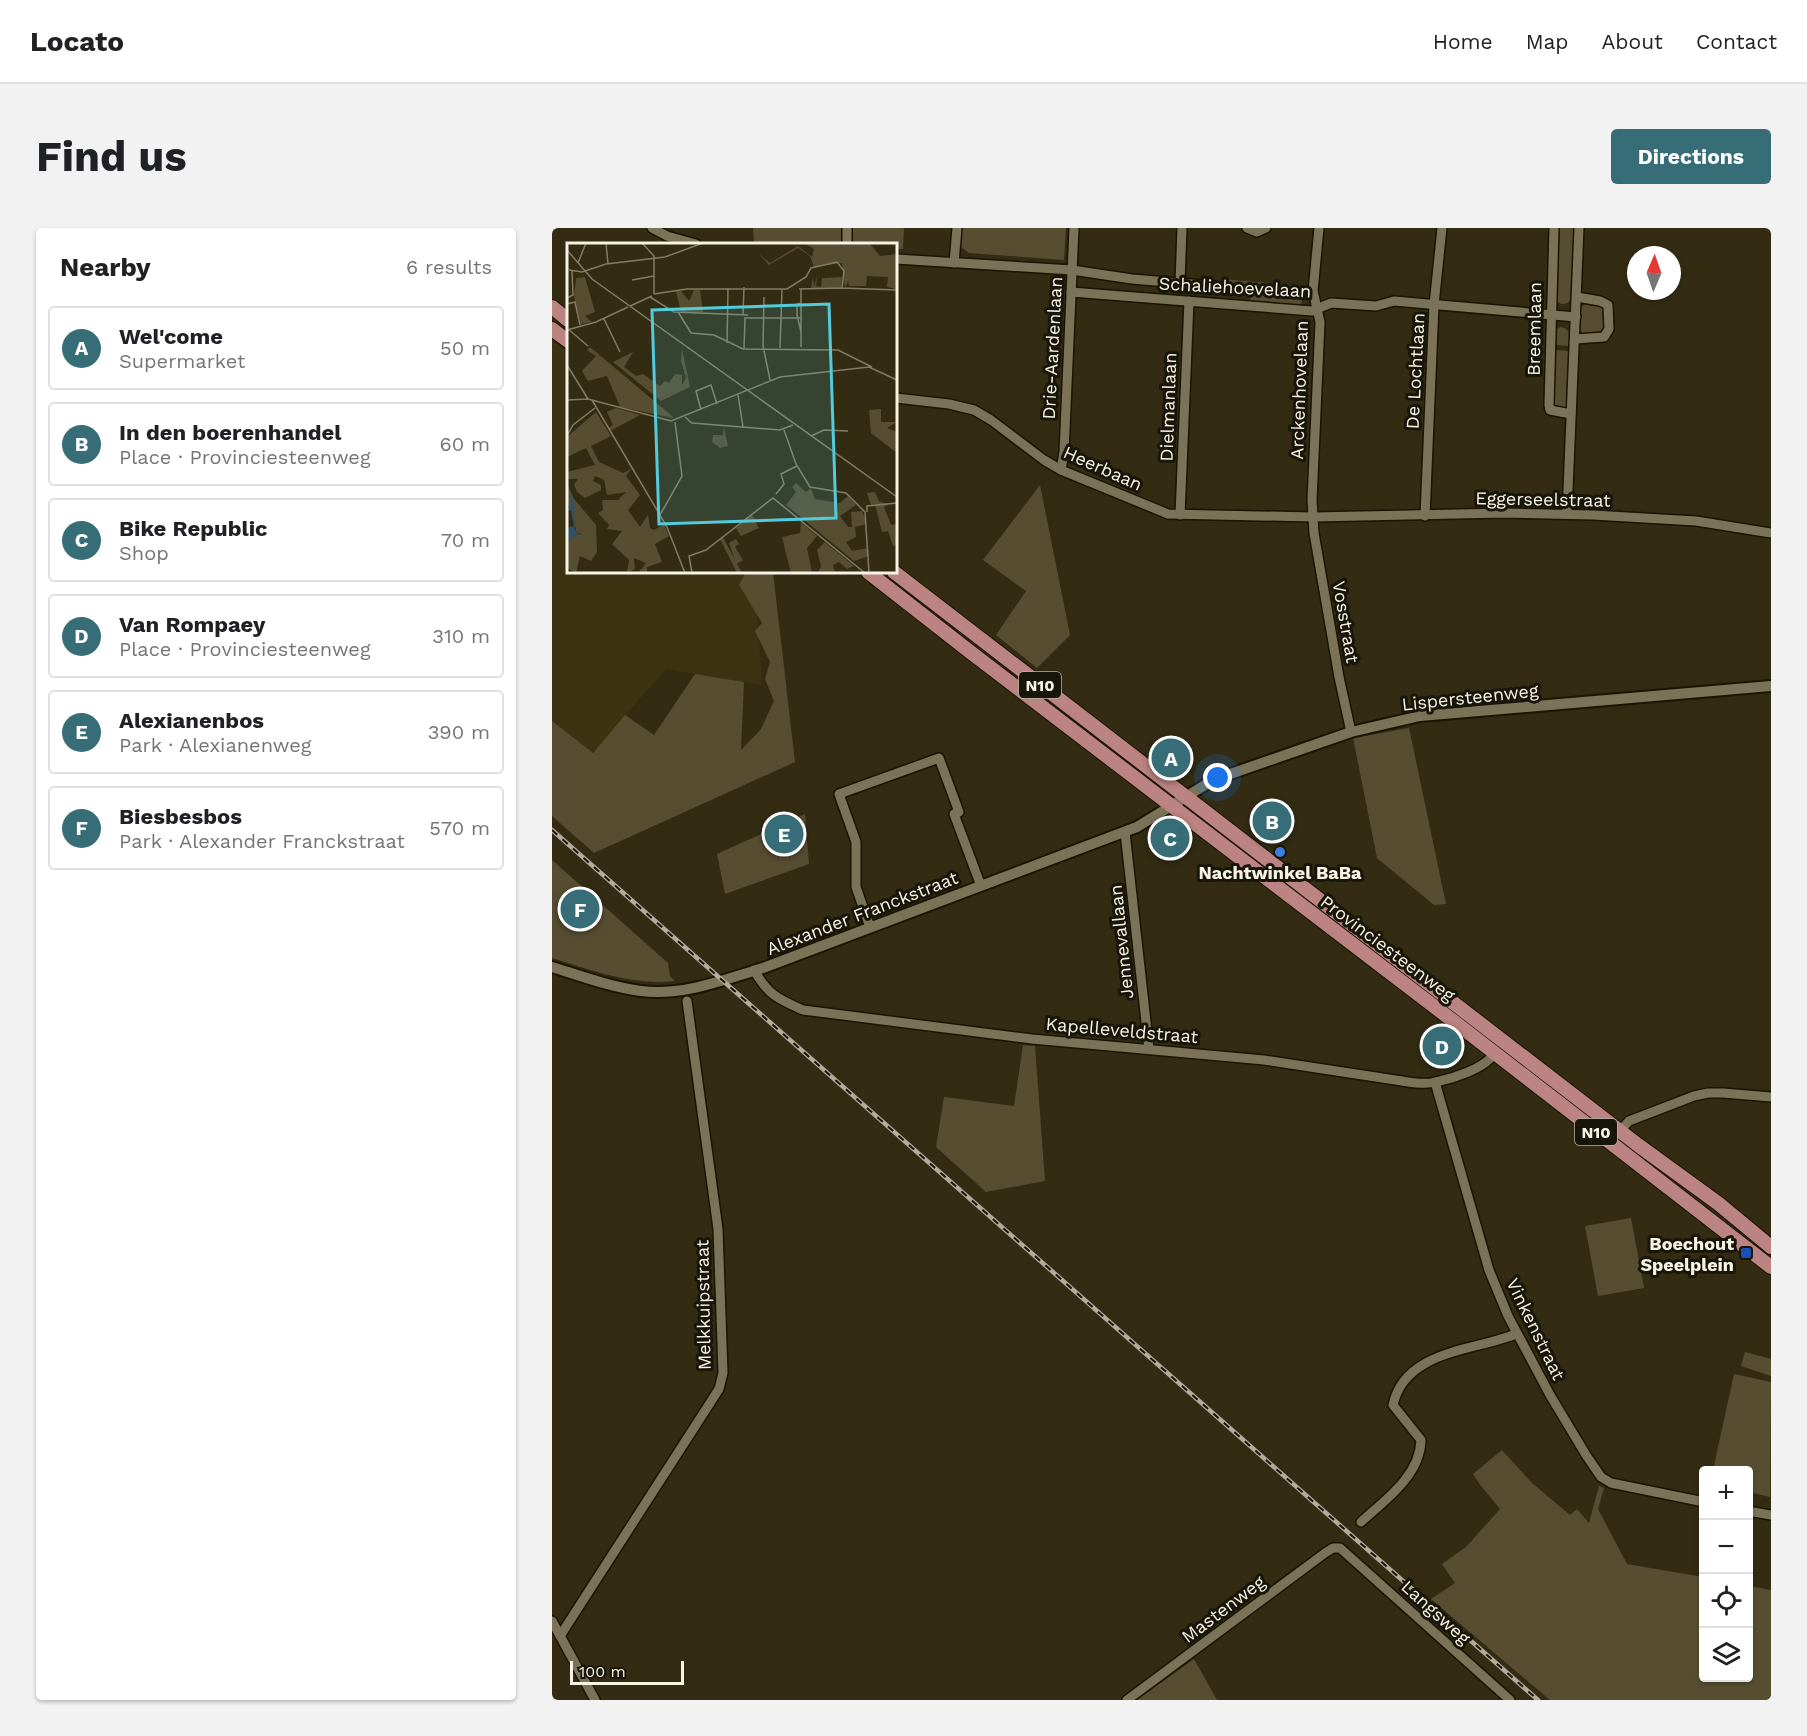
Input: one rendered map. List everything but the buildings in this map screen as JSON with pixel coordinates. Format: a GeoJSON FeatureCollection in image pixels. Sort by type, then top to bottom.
{"type":"FeatureCollection","features":[{"type":"Feature","properties":{"kind":"main road"},"geometry":{"type":"LineString","coordinates":[[552,307],[567,319]]}},
{"type":"Feature","properties":{"kind":"main road"},"geometry":{"type":"LineString","coordinates":[[552,329],[567,340]]}},
{"type":"Feature","properties":{"kind":"main road","name":"Provinciesteenweg"},"geometry":{"type":"LineString","coordinates":[[869,573],[1771,1267]]}},
{"type":"Feature","properties":{"kind":"main road","name":"Provinciesteenweg"},"geometry":{"type":"LineString","coordinates":[[895,573],[1748,1227],[1771,1247]]}},
{"type":"Feature","properties":{"kind":"main road"},"geometry":{"type":"LineString","coordinates":[[1509,1065],[1506,1059],[1508,1054],[1512,1053],[1527,1059]]}},
{"type":"Feature","properties":{"kind":"main road"},"geometry":{"type":"LineString","coordinates":[[1731,1237],[1745,1243],[1750,1241],[1753,1237],[1748,1227]]}},
{"type":"Feature","properties":{"kind":"street"},"geometry":{"type":"LineString","coordinates":[[652,228],[668,236],[692,243]]}},
{"type":"Feature","properties":{"kind":"street"},"geometry":{"type":"LineString","coordinates":[[847,243],[848,228]]}},
{"type":"Feature","properties":{"kind":"street"},"geometry":{"type":"LineString","coordinates":[[954,263],[957,228]]}},
{"type":"Feature","properties":{"kind":"street","name":"Drie-Aardenlaan"},"geometry":{"type":"LineString","coordinates":[[1061,470],[1064,452],[1074,228]]}},
{"type":"Feature","properties":{"kind":"street"},"geometry":{"type":"LineString","coordinates":[[1180,282],[1182,228]]}},
{"type":"Feature","properties":{"kind":"street"},"geometry":{"type":"LineString","coordinates":[[1247,228],[1255,232],[1266,228]]}},
{"type":"Feature","properties":{"kind":"street","name":"Arckenhovelaan"},"geometry":{"type":"LineString","coordinates":[[1313,517],[1320,322],[1313,291],[1319,228]]}},
{"type":"Feature","properties":{"kind":"street","name":"De Lochtlaan"},"geometry":{"type":"LineString","coordinates":[[1425,516],[1434,305],[1442,228]]}},
{"type":"Feature","properties":{"kind":"street","name":"Breemlaan"},"geometry":{"type":"LineString","coordinates":[[1554,228],[1549,405],[1550,410],[1554,412],[1571,414]]}},
{"type":"Feature","properties":{"kind":"street"},"geometry":{"type":"LineString","coordinates":[[1568,514],[1580,228]]}},
{"type":"Feature","properties":{"kind":"street","name":"Schaliehoevelaan"},"geometry":{"type":"LineString","coordinates":[[897,259],[1072,270],[1132,279],[1215,286]]}},
{"type":"Feature","properties":{"kind":"street","name":"Schaliehoevelaan"},"geometry":{"type":"LineString","coordinates":[[1071,292],[1312,311],[1331,303],[1376,306],[1394,301],[1576,317]]}},
{"type":"Feature","properties":{"kind":"street"},"geometry":{"type":"LineString","coordinates":[[1575,339],[1604,337],[1609,329],[1608,305],[1600,301],[1577,297]]}},
{"type":"Feature","properties":{"kind":"street","name":"Dielmanlaan"},"geometry":{"type":"LineString","coordinates":[[1180,515],[1189,301]]}},
{"type":"Feature","properties":{"kind":"street","name":"Heerbaan"},"geometry":{"type":"LineString","coordinates":[[897,398],[949,404],[974,410],[1061,470],[1168,514],[1313,517]]}},
{"type":"Feature","properties":{"kind":"street","name":"Eggerseelstraat"},"geometry":{"type":"LineString","coordinates":[[1313,517],[1568,514],[1696,521],[1771,533]]}},
{"type":"Feature","properties":{"kind":"street","name":"Vosstraat"},"geometry":{"type":"LineString","coordinates":[[1313,517],[1329,623],[1351,732]]}},
{"type":"Feature","properties":{"kind":"street","name":"Lispersteenweg"},"geometry":{"type":"LineString","coordinates":[[1172,806],[1213,780],[1351,732],[1420,717],[1771,686]]}},
{"type":"Feature","properties":{"kind":"street"},"geometry":{"type":"LineString","coordinates":[[870,927],[856,887],[856,842],[839,794],[939,758],[959,812],[954,814],[981,886]]}},
{"type":"Feature","properties":{"kind":"street","name":"Alexander Franckstraat"},"geometry":{"type":"LineString","coordinates":[[552,967],[624,988],[661,992],[704,986],[754,970],[1125,832],[1172,806]]}},
{"type":"Feature","properties":{"kind":"street","name":"Jennevallaan"},"geometry":{"type":"LineString","coordinates":[[1125,832],[1149,1049]]}},
{"type":"Feature","properties":{"kind":"street","name":"Kapelleveldstraat"},"geometry":{"type":"LineString","coordinates":[[754,970],[767,991],[778,1000],[803,1010],[1032,1039],[1264,1060],[1402,1082],[1435,1082],[1469,1072],[1492,1058],[1494,1053]]}},
{"type":"Feature","properties":{"kind":"street","name":"Melkkuipstraat"},"geometry":{"type":"LineString","coordinates":[[560,1636],[719,1389],[723,1373],[718,1229],[687,1001]]}},
{"type":"Feature","properties":{"kind":"street","name":"Vinkenstraat"},"geometry":{"type":"LineString","coordinates":[[1435,1082],[1489,1270],[1516,1334],[1556,1405],[1601,1477],[1611,1484],[1699,1501]]}},
{"type":"Feature","properties":{"kind":"street"},"geometry":{"type":"LineString","coordinates":[[1620,1131],[1629,1121],[1694,1096],[1723,1093],[1771,1097]]}},
{"type":"Feature","properties":{"kind":"street"},"geometry":{"type":"LineString","coordinates":[[1361,1522],[1404,1481],[1414,1466],[1420,1449],[1421,1440],[1393,1405],[1402,1384],[1422,1365],[1441,1355],[1499,1341],[1516,1334]]}},
{"type":"Feature","properties":{"kind":"street"},"geometry":{"type":"LineString","coordinates":[[1753,1512],[1771,1515]]}},
{"type":"Feature","properties":{"kind":"street","name":"Mastenweg"},"geometry":{"type":"LineString","coordinates":[[1127,1700],[1324,1554],[1333,1548],[1340,1548]]}},
{"type":"Feature","properties":{"kind":"street","name":"Langsweg"},"geometry":{"type":"LineString","coordinates":[[1340,1548],[1510,1700]]}},
{"type":"Feature","properties":{"kind":"street"},"geometry":{"type":"LineString","coordinates":[[552,1621],[596,1700]]}},
{"type":"Feature","properties":{"kind":"shaded area"},"geometry":{"type":"Polygon","coordinates":[[[753,228],[844,228],[843,243],[754,243],[753,228]]]}},
{"type":"Feature","properties":{"kind":"shaded area"},"geometry":{"type":"Polygon","coordinates":[[[851,228],[904,228],[903,249],[897,249],[897,243],[850,243],[851,228]]]}},
{"type":"Feature","properties":{"kind":"shaded area"},"geometry":{"type":"Polygon","coordinates":[[[962,228],[1066,228],[1064,260],[969,253],[961,247],[962,228]]]}},
{"type":"Feature","properties":{"kind":"shaded area"},"geometry":{"type":"Polygon","coordinates":[[[1557,228],[1575,228],[1573,296],[1564,304],[1555,299],[1557,228]]]}},
{"type":"Feature","properties":{"kind":"shaded area"},"geometry":{"type":"Polygon","coordinates":[[[1222,279],[1303,286],[1301,307],[1250,303],[1251,294],[1222,291],[1222,279]]]}},
{"type":"Feature","properties":{"kind":"shaded area"},"geometry":{"type":"Polygon","coordinates":[[[1586,303],[1601,306],[1606,312],[1604,331],[1599,335],[1583,335],[1579,328],[1580,308],[1586,303]]]}},
{"type":"Feature","properties":{"kind":"shaded area"},"geometry":{"type":"Polygon","coordinates":[[[1560,327],[1568,331],[1570,346],[1556,345],[1555,331],[1560,327]]]}},
{"type":"Feature","properties":{"kind":"shaded area"},"geometry":{"type":"Polygon","coordinates":[[[552,341],[567,353],[567,573],[754,573],[762,685],[666,669],[592,753],[552,721],[552,341]]]}},
{"type":"Feature","properties":{"kind":"shaded area"},"geometry":{"type":"Polygon","coordinates":[[[1556,350],[1570,351],[1568,406],[1565,409],[1554,404],[1556,350]]]}},
{"type":"Feature","properties":{"kind":"shaded area"},"geometry":{"type":"Polygon","coordinates":[[[1040,485],[1070,635],[1037,668],[996,635],[1026,591],[983,560],[1040,485]]]}},
{"type":"Feature","properties":{"kind":"shaded area"},"geometry":{"type":"Polygon","coordinates":[[[745,573],[773,573],[795,762],[594,853],[552,816],[552,721],[593,753],[625,715],[654,735],[695,674],[744,682],[741,750],[761,729],[774,701],[765,679],[770,662],[755,631],[762,623],[739,585],[745,573]]]}},
{"type":"Feature","properties":{"kind":"shaded area"},"geometry":{"type":"Polygon","coordinates":[[[1409,728],[1446,904],[1434,905],[1377,858],[1353,738],[1409,728]]]}},
{"type":"Feature","properties":{"kind":"shaded area"},"geometry":{"type":"Polygon","coordinates":[[[805,814],[809,864],[725,894],[717,854],[805,814]]]}},
{"type":"Feature","properties":{"kind":"shaded area"},"geometry":{"type":"Polygon","coordinates":[[[552,860],[668,963],[670,976],[675,981],[628,979],[552,958],[552,860]]]}},
{"type":"Feature","properties":{"kind":"shaded area"},"geometry":{"type":"Polygon","coordinates":[[[1023,1045],[1035,1046],[1045,1181],[986,1192],[936,1147],[944,1097],[1014,1106],[1023,1045]]]}},
{"type":"Feature","properties":{"kind":"shaded area"},"geometry":{"type":"Polygon","coordinates":[[[1631,1218],[1644,1288],[1598,1296],[1585,1226],[1631,1218]]]}},
{"type":"Feature","properties":{"kind":"shaded area"},"geometry":{"type":"Polygon","coordinates":[[[1745,1352],[1771,1359],[1771,1376],[1741,1366],[1745,1352]]]}},
{"type":"Feature","properties":{"kind":"shaded area"},"geometry":{"type":"Polygon","coordinates":[[[1734,1374],[1771,1382],[1770,1497],[1753,1493],[1753,1466],[1714,1466],[1734,1374]]]}},
{"type":"Feature","properties":{"kind":"shaded area"},"geometry":{"type":"Polygon","coordinates":[[[1502,1450],[1532,1483],[1570,1515],[1577,1509],[1589,1523],[1599,1486],[1604,1488],[1598,1509],[1627,1564],[1699,1576],[1699,1682],[1753,1682],[1753,1587],[1771,1590],[1771,1700],[1550,1700],[1431,1599],[1455,1583],[1442,1564],[1466,1547],[1500,1509],[1473,1474],[1502,1450]]]}},
{"type":"Feature","properties":{"kind":"shaded area"},"geometry":{"type":"Polygon","coordinates":[[[1194,1659],[1217,1700],[1137,1700],[1194,1659]]]}},
{"type":"Feature","properties":{"kind":"railway"},"geometry":{"type":"LineString","coordinates":[[552,830],[1538,1700]]}},
{"type":"Feature","properties":{"kind":"place","name":"Wel'come"},"geometry":{"type":"Point","coordinates":[1171,758]}},
{"type":"Feature","properties":{"kind":"place","name":"In den boerenhandel"},"geometry":{"type":"Point","coordinates":[1272,821]}},
{"type":"Feature","properties":{"kind":"place","name":"Alexianenbos"},"geometry":{"type":"Point","coordinates":[784,834]}},
{"type":"Feature","properties":{"kind":"place","name":"Bike Republic"},"geometry":{"type":"Point","coordinates":[1170,838]}},
{"type":"Feature","properties":{"kind":"place","name":"Nachtwinkel BaBa"},"geometry":{"type":"Point","coordinates":[1280,852]}},
{"type":"Feature","properties":{"kind":"place","name":"Biesbesbos"},"geometry":{"type":"Point","coordinates":[580,909]}},
{"type":"Feature","properties":{"kind":"place","name":"Van Rompaey"},"geometry":{"type":"Point","coordinates":[1442,1046]}},
{"type":"Feature","properties":{"kind":"place","name":"Boechout Speelplein"},"geometry":{"type":"Point","coordinates":[1746,1253]}}]}
